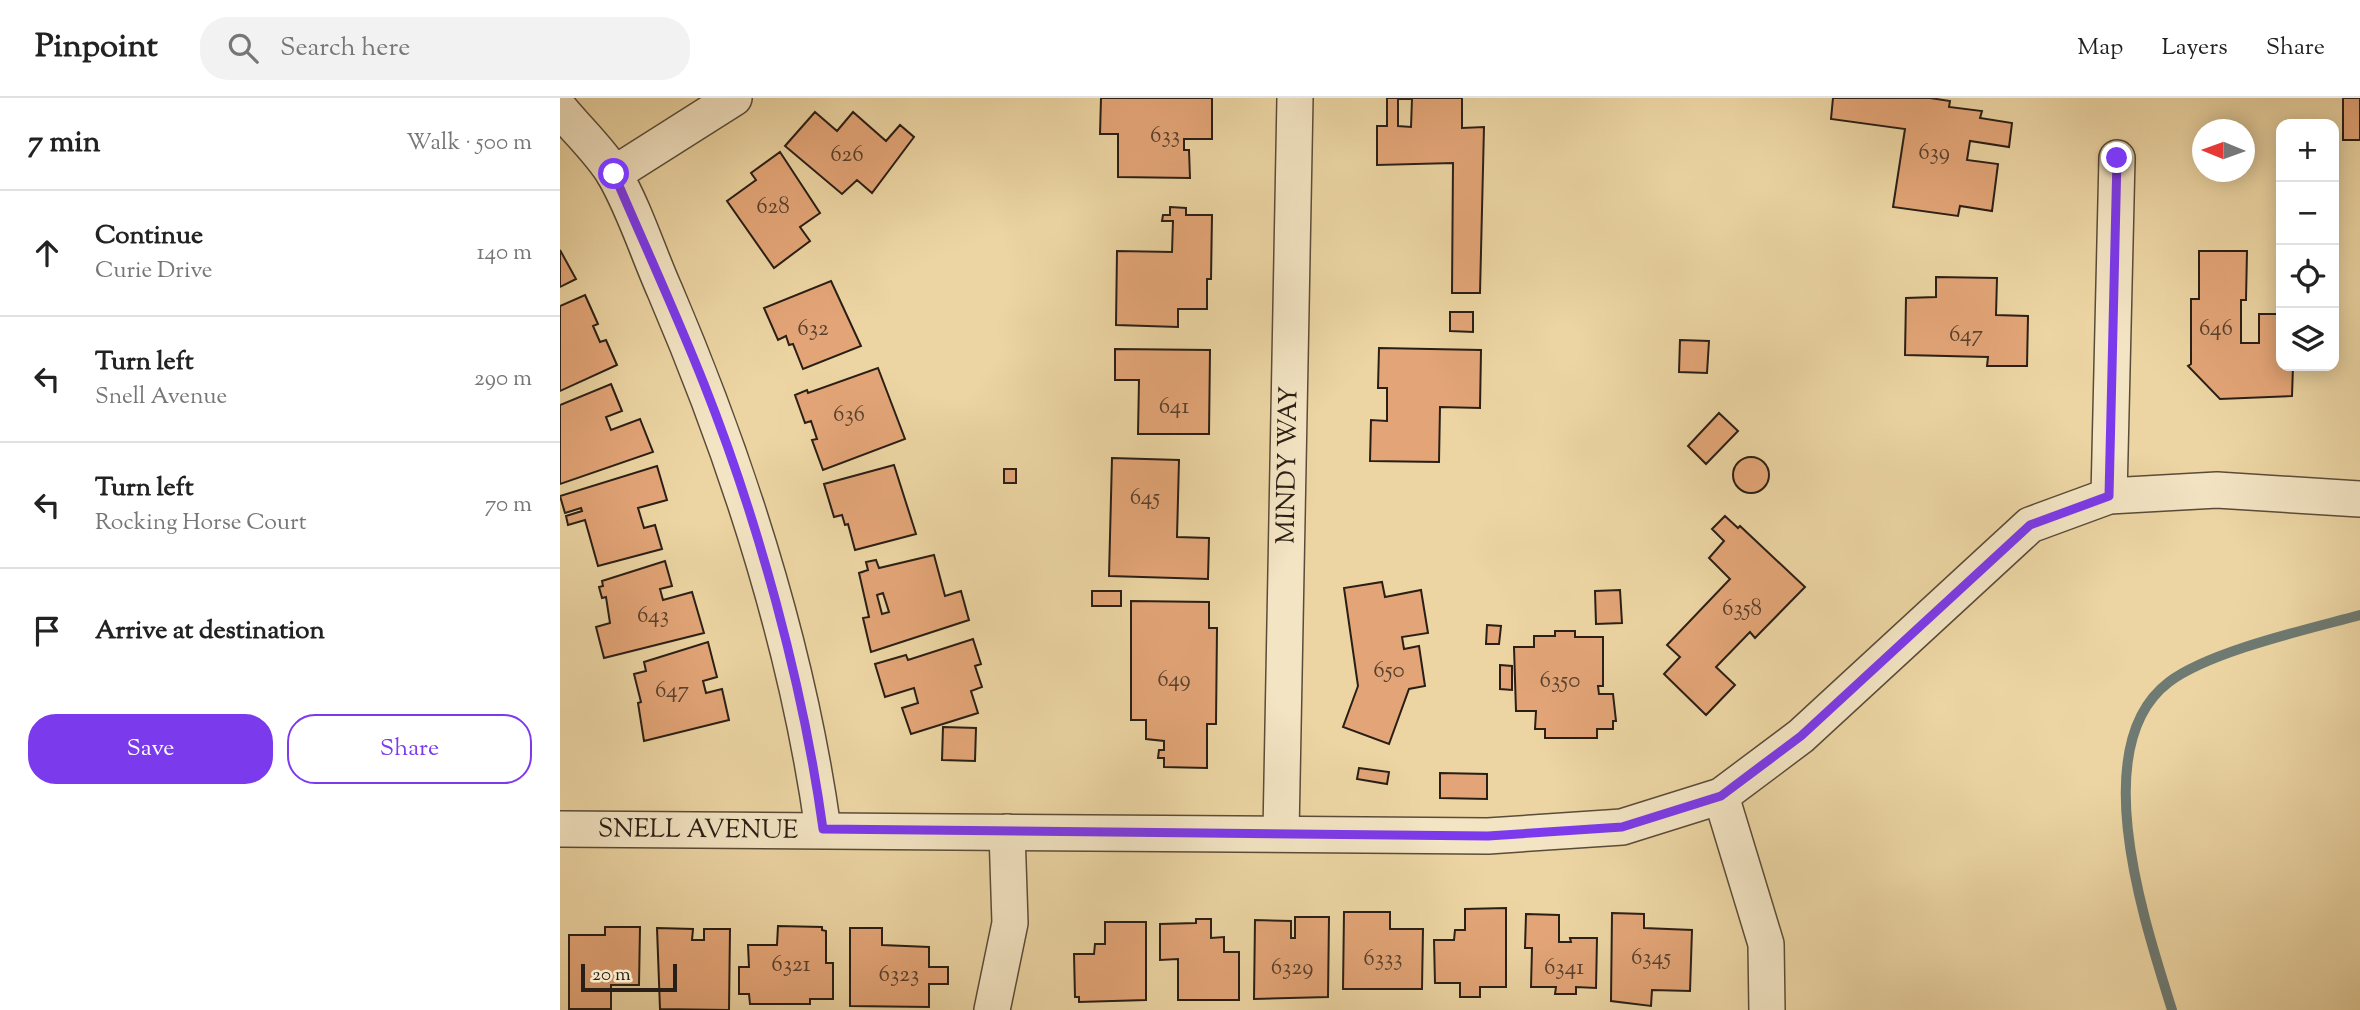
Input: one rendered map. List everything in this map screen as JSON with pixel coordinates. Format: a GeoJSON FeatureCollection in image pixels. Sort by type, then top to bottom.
{"type":"FeatureCollection","features":[{"type":"Feature","properties":{"kind":"street"},"geometry":{"type":"LineString","coordinates":[[614,174],[734,98]]}},
{"type":"Feature","properties":{"kind":"street","name":"MINDY WAY"},"geometry":{"type":"LineString","coordinates":[[1281,833],[1295,98]]}},
{"type":"Feature","properties":{"kind":"street"},"geometry":{"type":"LineString","coordinates":[[560,109],[614,174],[705,385],[753,528],[806,724],[823,829]]}},
{"type":"Feature","properties":{"kind":"street"},"geometry":{"type":"LineString","coordinates":[[2109,496],[2117,158]]}},
{"type":"Feature","properties":{"kind":"street","name":"SNELL AVENUE"},"geometry":{"type":"LineString","coordinates":[[560,829],[1488,836],[1622,827],[1721,796],[1801,736],[2030,525],[2109,496],[2217,490],[2360,499]]}},
{"type":"Feature","properties":{"kind":"street"},"geometry":{"type":"LineString","coordinates":[[1721,796],[1766,944],[1767,1010]]}},
{"type":"Feature","properties":{"kind":"street"},"geometry":{"type":"LineString","coordinates":[[992,1010],[1010,923],[1007,832]]}},
{"type":"Feature","properties":{"kind":"building"},"geometry":{"type":"Polygon","coordinates":[[[1101,98],[1212,98],[1212,139],[1184,139],[1184,150],[1189,150],[1190,178],[1118,177],[1118,134],[1100,134],[1101,98]]]}},
{"type":"Feature","properties":{"kind":"building"},"geometry":{"type":"Polygon","coordinates":[[[1387,98],[1462,98],[1462,128],[1484,127],[1480,293],[1452,293],[1453,163],[1377,165],[1377,126],[1387,126],[1387,98]],[[1398,99],[1398,126],[1411,127],[1412,99],[1398,99]]]}},
{"type":"Feature","properties":{"kind":"building"},"geometry":{"type":"Polygon","coordinates":[[[1833,98],[1930,98],[1950,101],[1949,107],[1982,111],[1980,118],[2012,123],[2009,147],[1970,141],[1967,160],[1998,164],[1992,211],[1960,206],[1958,216],[1893,207],[1905,129],[1831,119],[1833,98]]]}},
{"type":"Feature","properties":{"kind":"building"},"geometry":{"type":"Polygon","coordinates":[[[2343,98],[2360,98],[2360,140],[2343,140],[2343,98]]]}},
{"type":"Feature","properties":{"kind":"building"},"geometry":{"type":"Polygon","coordinates":[[[815,112],[837,131],[853,112],[886,141],[900,125],[914,137],[872,193],[857,180],[842,194],[785,146],[815,112]]]}},
{"type":"Feature","properties":{"kind":"building"},"geometry":{"type":"Polygon","coordinates":[[[780,152],[820,213],[800,227],[810,241],[774,268],[727,201],[756,180],[751,173],[780,152]]]}},
{"type":"Feature","properties":{"kind":"building"},"geometry":{"type":"Polygon","coordinates":[[[1170,207],[1186,208],[1186,215],[1212,215],[1211,279],[1207,279],[1207,309],[1178,309],[1178,327],[1116,325],[1117,251],[1172,252],[1173,221],[1162,221],[1163,215],[1170,215],[1170,207]]]}},
{"type":"Feature","properties":{"kind":"building"},"geometry":{"type":"Polygon","coordinates":[[[560,250],[576,279],[560,287],[560,250]]]}},
{"type":"Feature","properties":{"kind":"building"},"geometry":{"type":"Polygon","coordinates":[[[2199,251],[2247,251],[2246,300],[2241,300],[2241,343],[2259,343],[2259,314],[2276,314],[2276,371],[2293,371],[2292,396],[2220,399],[2188,366],[2191,364],[2191,299],[2199,299],[2199,251]]]}},
{"type":"Feature","properties":{"kind":"building"},"geometry":{"type":"Polygon","coordinates":[[[1936,277],[1997,278],[1996,315],[2028,316],[2027,366],[1987,366],[1988,357],[1905,355],[1906,298],[1936,297],[1936,277]]]}},
{"type":"Feature","properties":{"kind":"building"},"geometry":{"type":"Polygon","coordinates":[[[831,281],[861,346],[803,369],[793,344],[789,345],[786,336],[778,340],[764,308],[831,281]]]}},
{"type":"Feature","properties":{"kind":"building"},"geometry":{"type":"Polygon","coordinates":[[[585,295],[598,324],[593,326],[600,342],[606,340],[617,365],[560,391],[560,306],[585,295]]]}},
{"type":"Feature","properties":{"kind":"building"},"geometry":{"type":"Polygon","coordinates":[[[1450,312],[1473,312],[1473,332],[1450,331],[1450,312]]]}},
{"type":"Feature","properties":{"kind":"building"},"geometry":{"type":"Polygon","coordinates":[[[1680,340],[1709,341],[1707,373],[1679,372],[1680,340]]]}},
{"type":"Feature","properties":{"kind":"building"},"geometry":{"type":"Polygon","coordinates":[[[1379,348],[1481,350],[1480,408],[1440,407],[1439,462],[1370,461],[1371,420],[1387,421],[1387,388],[1378,388],[1379,348]]]}},
{"type":"Feature","properties":{"kind":"building"},"geometry":{"type":"Polygon","coordinates":[[[1115,349],[1210,350],[1209,434],[1138,434],[1139,380],[1115,380],[1115,349]]]}},
{"type":"Feature","properties":{"kind":"building"},"geometry":{"type":"Polygon","coordinates":[[[878,368],[905,439],[823,470],[812,440],[817,439],[811,421],[805,423],[795,395],[807,390],[808,393],[878,368]]]}},
{"type":"Feature","properties":{"kind":"building"},"geometry":{"type":"Polygon","coordinates":[[[611,384],[622,411],[606,417],[611,430],[640,419],[653,452],[560,484],[560,405],[611,384]]]}},
{"type":"Feature","properties":{"kind":"building"},"geometry":{"type":"Polygon","coordinates":[[[1719,413],[1738,431],[1706,464],[1688,446],[1719,413]]]}},
{"type":"Feature","properties":{"kind":"building"},"geometry":{"type":"Polygon","coordinates":[[[1751,457],[1764,462],[1769,475],[1764,488],[1751,493],[1738,488],[1733,475],[1738,462],[1751,457]]]}},
{"type":"Feature","properties":{"kind":"building"},"geometry":{"type":"Polygon","coordinates":[[[1112,458],[1179,460],[1177,537],[1209,538],[1208,579],[1109,576],[1112,458]]]}},
{"type":"Feature","properties":{"kind":"building"},"geometry":{"type":"Polygon","coordinates":[[[894,465],[916,534],[855,550],[848,524],[845,525],[842,515],[834,517],[824,484],[894,465]]]}},
{"type":"Feature","properties":{"kind":"building"},"geometry":{"type":"Polygon","coordinates":[[[657,466],[667,500],[638,508],[644,528],[655,525],[662,549],[598,566],[585,520],[568,525],[566,516],[582,511],[581,508],[565,513],[560,496],[657,466]]]}},
{"type":"Feature","properties":{"kind":"building"},"geometry":{"type":"Polygon","coordinates":[[[1004,469],[1016,469],[1016,483],[1004,483],[1004,469]]]}},
{"type":"Feature","properties":{"kind":"building"},"geometry":{"type":"Polygon","coordinates":[[[1725,516],[1738,528],[1740,526],[1805,587],[1755,638],[1750,632],[1716,667],[1735,685],[1706,715],[1664,674],[1680,657],[1667,645],[1730,579],[1709,558],[1724,541],[1712,529],[1725,516]]]}},
{"type":"Feature","properties":{"kind":"building"},"geometry":{"type":"Polygon","coordinates":[[[934,555],[945,596],[961,591],[969,620],[871,652],[863,618],[869,617],[859,573],[868,570],[866,562],[876,560],[879,568],[934,555]],[[883,593],[877,595],[882,614],[889,612],[883,593]]]}},
{"type":"Feature","properties":{"kind":"building"},"geometry":{"type":"Polygon","coordinates":[[[665,561],[672,586],[660,589],[663,600],[692,592],[704,633],[604,658],[596,627],[610,623],[606,597],[602,598],[599,587],[603,586],[602,581],[665,561]]]}},
{"type":"Feature","properties":{"kind":"building"},"geometry":{"type":"Polygon","coordinates":[[[1382,582],[1385,597],[1421,590],[1428,633],[1402,637],[1404,649],[1419,646],[1425,686],[1409,689],[1389,744],[1343,727],[1358,686],[1344,588],[1382,582]]]}},
{"type":"Feature","properties":{"kind":"building"},"geometry":{"type":"Polygon","coordinates":[[[1620,590],[1622,623],[1596,624],[1595,591],[1620,590]]]}},
{"type":"Feature","properties":{"kind":"building"},"geometry":{"type":"Polygon","coordinates":[[[1092,591],[1121,591],[1121,606],[1092,606],[1092,591]]]}},
{"type":"Feature","properties":{"kind":"building"},"geometry":{"type":"Polygon","coordinates":[[[1131,601],[1209,602],[1209,628],[1217,628],[1216,724],[1207,724],[1207,768],[1164,767],[1164,758],[1158,758],[1159,750],[1164,750],[1164,741],[1146,739],[1146,720],[1131,720],[1131,601]]]}},
{"type":"Feature","properties":{"kind":"building"},"geometry":{"type":"Polygon","coordinates":[[[1487,625],[1501,626],[1499,644],[1486,644],[1487,625]]]}},
{"type":"Feature","properties":{"kind":"building"},"geometry":{"type":"Polygon","coordinates":[[[1555,631],[1575,631],[1575,637],[1603,637],[1603,686],[1598,686],[1599,694],[1613,694],[1616,721],[1613,721],[1613,729],[1597,729],[1597,738],[1545,738],[1545,729],[1535,729],[1536,711],[1516,711],[1514,647],[1534,647],[1534,636],[1555,636],[1555,631]]]}},
{"type":"Feature","properties":{"kind":"building"},"geometry":{"type":"Polygon","coordinates":[[[973,639],[981,664],[975,666],[982,687],[971,691],[978,713],[911,734],[902,708],[918,703],[914,688],[885,697],[875,664],[906,655],[908,660],[973,639]]]}},
{"type":"Feature","properties":{"kind":"building"},"geometry":{"type":"Polygon","coordinates":[[[708,642],[717,677],[703,681],[706,693],[722,689],[729,720],[644,741],[638,703],[641,702],[634,674],[646,671],[644,662],[708,642]]]}},
{"type":"Feature","properties":{"kind":"building"},"geometry":{"type":"Polygon","coordinates":[[[1500,665],[1512,666],[1512,690],[1500,689],[1500,665]]]}},
{"type":"Feature","properties":{"kind":"building"},"geometry":{"type":"Polygon","coordinates":[[[943,727],[976,728],[975,761],[942,760],[943,727]]]}},
{"type":"Feature","properties":{"kind":"building"},"geometry":{"type":"Polygon","coordinates":[[[1359,768],[1389,772],[1387,784],[1357,779],[1359,768]]]}},
{"type":"Feature","properties":{"kind":"building"},"geometry":{"type":"Polygon","coordinates":[[[1440,773],[1487,774],[1487,799],[1440,798],[1440,773]]]}},
{"type":"Feature","properties":{"kind":"building"},"geometry":{"type":"Polygon","coordinates":[[[1506,908],[1506,987],[1480,987],[1480,997],[1460,997],[1460,983],[1435,983],[1434,940],[1454,940],[1455,930],[1465,930],[1465,909],[1506,908]]]}},
{"type":"Feature","properties":{"kind":"building"},"geometry":{"type":"Polygon","coordinates":[[[1344,912],[1390,912],[1390,929],[1423,929],[1422,989],[1343,989],[1344,912]]]}},
{"type":"Feature","properties":{"kind":"building"},"geometry":{"type":"Polygon","coordinates":[[[1612,913],[1644,914],[1644,928],[1692,930],[1690,991],[1652,990],[1651,1006],[1611,1001],[1612,913]]]}},
{"type":"Feature","properties":{"kind":"building"},"geometry":{"type":"Polygon","coordinates":[[[1526,914],[1559,915],[1559,942],[1571,942],[1570,938],[1597,938],[1596,988],[1576,987],[1576,994],[1555,994],[1556,987],[1531,987],[1532,948],[1525,948],[1526,914]]]}},
{"type":"Feature","properties":{"kind":"building"},"geometry":{"type":"Polygon","coordinates":[[[1295,917],[1329,917],[1328,997],[1254,999],[1255,920],[1291,921],[1291,938],[1295,938],[1295,917]]]}},
{"type":"Feature","properties":{"kind":"building"},"geometry":{"type":"Polygon","coordinates":[[[1196,919],[1211,919],[1211,938],[1224,937],[1224,952],[1239,952],[1239,1000],[1178,1000],[1178,959],[1160,960],[1160,924],[1196,923],[1196,919]]]}},
{"type":"Feature","properties":{"kind":"building"},"geometry":{"type":"Polygon","coordinates":[[[1105,922],[1146,922],[1146,1000],[1079,1002],[1079,997],[1075,997],[1074,954],[1094,954],[1095,944],[1105,944],[1105,922]]]}},
{"type":"Feature","properties":{"kind":"building"},"geometry":{"type":"Polygon","coordinates":[[[778,926],[822,927],[822,930],[826,931],[826,963],[833,963],[833,999],[810,999],[810,1004],[750,1004],[749,994],[739,994],[739,967],[749,967],[748,945],[777,945],[778,926]]]}},
{"type":"Feature","properties":{"kind":"building"},"geometry":{"type":"Polygon","coordinates":[[[605,927],[640,927],[639,985],[611,985],[611,1009],[569,1009],[569,935],[605,935],[605,927]]]}},
{"type":"Feature","properties":{"kind":"building"},"geometry":{"type":"Polygon","coordinates":[[[657,928],[693,929],[692,940],[704,940],[704,929],[730,929],[729,1010],[660,1009],[657,928]]]}},
{"type":"Feature","properties":{"kind":"building"},"geometry":{"type":"Polygon","coordinates":[[[850,928],[882,928],[882,945],[929,947],[929,967],[948,967],[948,984],[929,984],[929,1007],[850,1006],[850,928]]]}},
{"type":"Feature","properties":{"kind":"waterway"},"geometry":{"type":"LineString","coordinates":[[2172,1010],[2137,886],[2129,838],[2126,792],[2130,748],[2144,711],[2169,682],[2209,660],[2261,642],[2360,615]]}},
{"type":"Feature","properties":{"kind":"route"},"geometry":{"type":"LineString","coordinates":[[614,174],[705,385],[753,528],[806,724],[823,829],[1488,836],[1622,827],[1721,796],[1801,736],[2030,525],[2109,496],[2117,158]]}}]}
